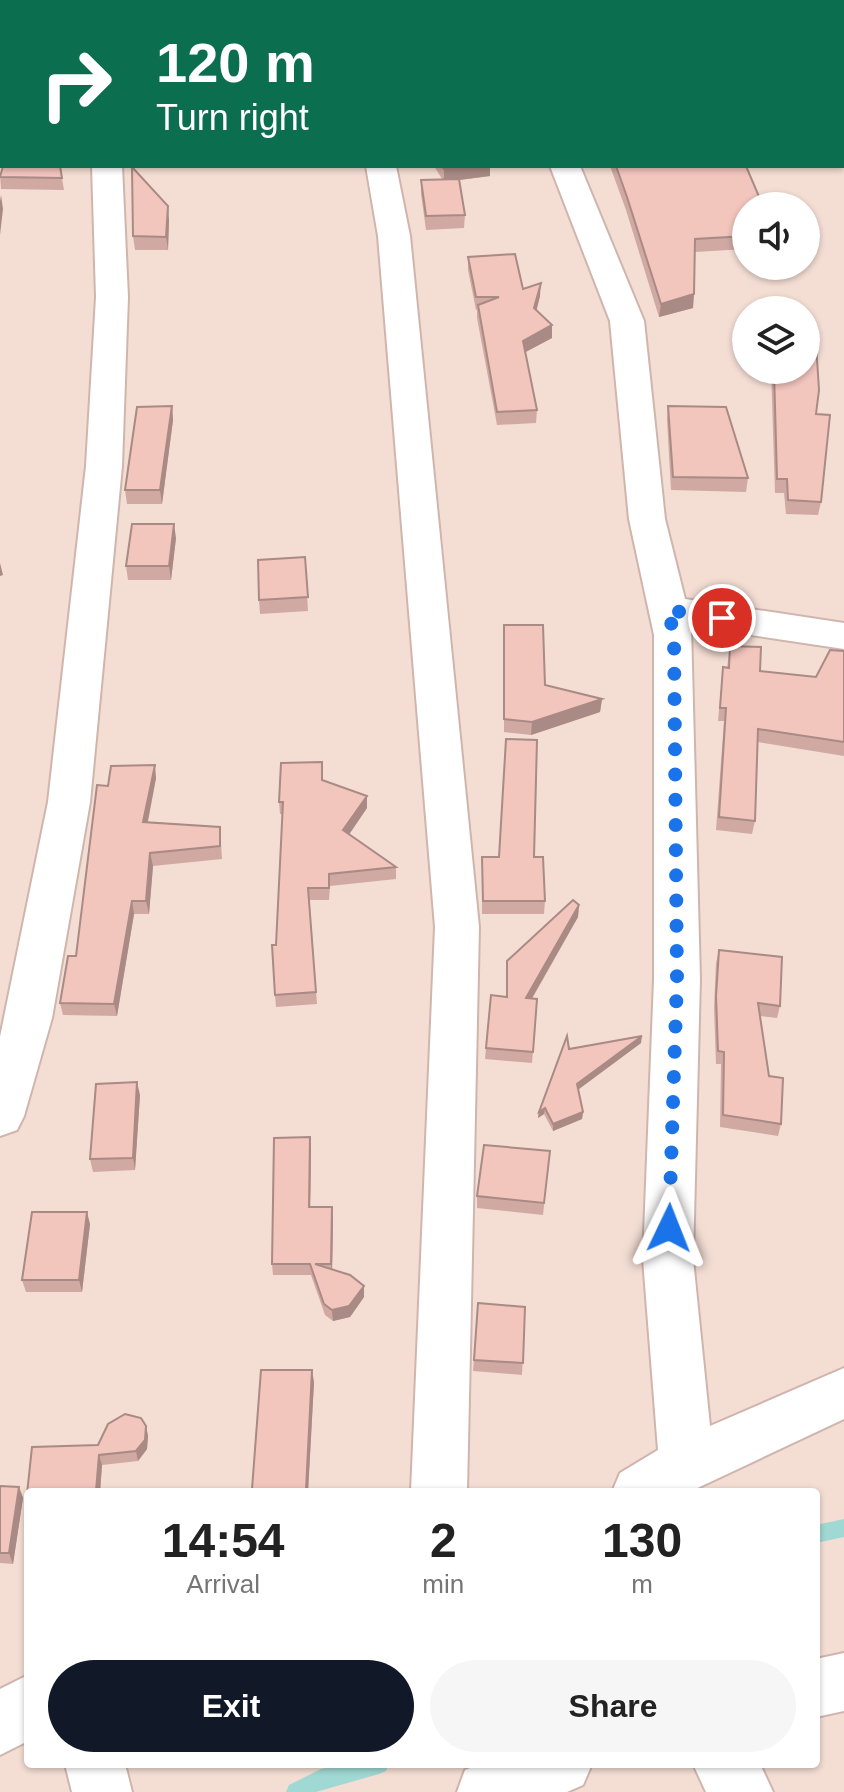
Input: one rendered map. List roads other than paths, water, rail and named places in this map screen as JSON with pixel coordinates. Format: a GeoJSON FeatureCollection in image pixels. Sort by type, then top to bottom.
{"type":"FeatureCollection","features":[{"type":"Feature","properties":{"kind":"street"},"geometry":{"type":"LineString","coordinates":[[0,1116],[29,1018],[69,802],[104,466],[112,297],[107,168]]}},
{"type":"Feature","properties":{"kind":"street"},"geometry":{"type":"LineString","coordinates":[[381,168],[394,236],[457,927],[439,1488]]}},
{"type":"Feature","properties":{"kind":"street"},"geometry":{"type":"LineString","coordinates":[[566,168],[627,321],[647,519],[674,635],[677,979],[668,1259],[686,1463]]}},
{"type":"Feature","properties":{"kind":"street"},"geometry":{"type":"LineString","coordinates":[[668,610],[844,636]]}},
{"type":"Feature","properties":{"kind":"street"},"geometry":{"type":"LineString","coordinates":[[646,1488],[686,1463],[844,1393]]}},
{"type":"Feature","properties":{"kind":"street"},"geometry":{"type":"LineString","coordinates":[[820,1687],[844,1682]]}},
{"type":"Feature","properties":{"kind":"street"},"geometry":{"type":"LineString","coordinates":[[0,1725],[24,1708]]}},
{"type":"Feature","properties":{"kind":"street"},"geometry":{"type":"LineString","coordinates":[[96,1768],[102,1792]]}},
{"type":"Feature","properties":{"kind":"street"},"geometry":{"type":"LineString","coordinates":[[487,1792],[551,1768]]}},
{"type":"Feature","properties":{"kind":"street"},"geometry":{"type":"LineString","coordinates":[[726,1768],[743,1792]]}},
{"type":"Feature","properties":{"kind":"waterway"},"geometry":{"type":"LineString","coordinates":[[820,1533],[844,1528]]}},
{"type":"Feature","properties":{"kind":"waterway"},"geometry":{"type":"LineString","coordinates":[[296,1792],[321,1779],[364,1768]]}}]}
